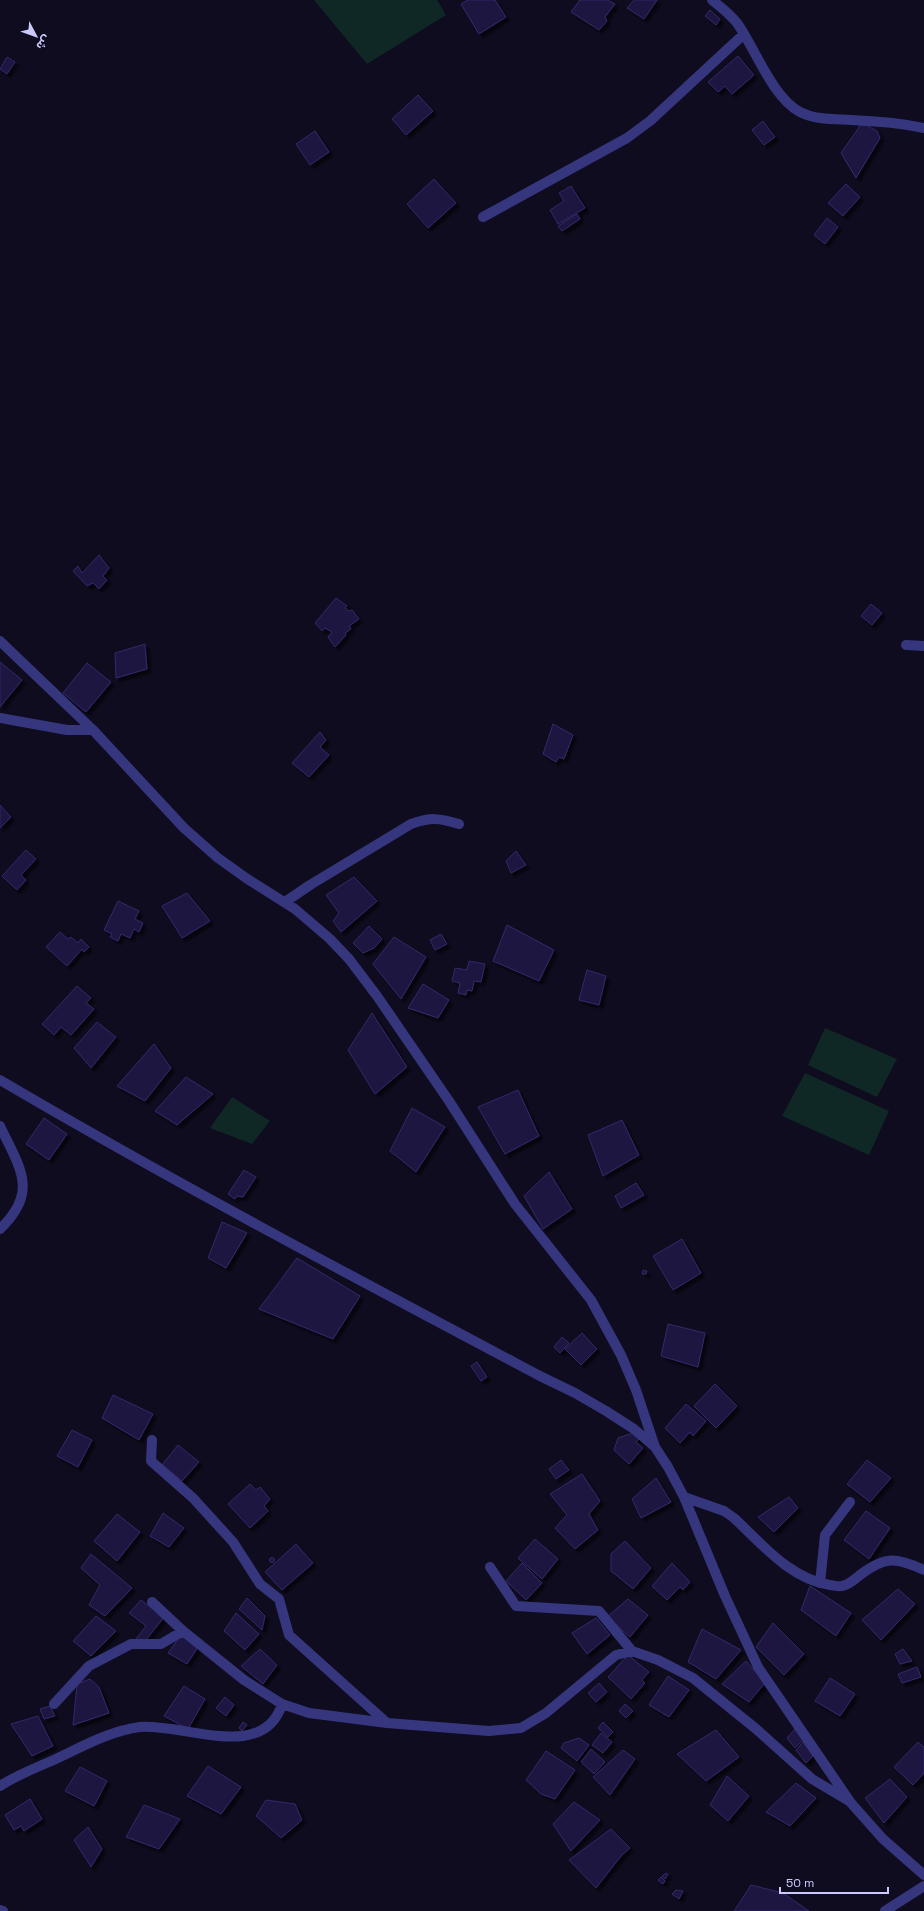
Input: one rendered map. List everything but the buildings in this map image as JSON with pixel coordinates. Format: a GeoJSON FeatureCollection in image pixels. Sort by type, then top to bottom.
{"type":"FeatureCollection","features":[{"type":"Feature","properties":{"kind":"street"},"geometry":{"type":"LineString","coordinates":[[712,0],[727,11],[744,34],[777,89],[788,103],[800,112],[813,117],[907,125],[924,128]]}},
{"type":"Feature","properties":{"kind":"street"},"geometry":{"type":"LineString","coordinates":[[483,217],[627,138],[650,121],[744,34]]}},
{"type":"Feature","properties":{"kind":"street"},"geometry":{"type":"LineString","coordinates":[[0,641],[93,730],[184,828],[218,858],[246,878],[285,902],[330,939],[349,959],[445,1095],[515,1204],[591,1300],[621,1355],[636,1390],[655,1447],[668,1467],[684,1497],[725,1596],[758,1667],[851,1803],[883,1839],[924,1875]]}},
{"type":"Feature","properties":{"kind":"street"},"geometry":{"type":"LineString","coordinates":[[906,645],[924,646]]}},
{"type":"Feature","properties":{"kind":"street"},"geometry":{"type":"LineString","coordinates":[[0,718],[67,730],[93,730]]}},
{"type":"Feature","properties":{"kind":"street"},"geometry":{"type":"LineString","coordinates":[[285,902],[310,885],[411,824],[429,818],[441,818],[460,824]]}},
{"type":"Feature","properties":{"kind":"street"},"geometry":{"type":"LineString","coordinates":[[0,1080],[88,1132],[306,1251],[540,1376],[575,1393],[634,1429],[655,1447]]}},
{"type":"Feature","properties":{"kind":"street"},"geometry":{"type":"LineString","coordinates":[[0,1126],[23,1180],[24,1191],[19,1204],[0,1229]]}},
{"type":"Feature","properties":{"kind":"street"},"geometry":{"type":"LineString","coordinates":[[152,1440],[151,1461],[193,1498],[233,1542],[260,1584],[279,1599],[289,1635],[387,1722]]}},
{"type":"Feature","properties":{"kind":"street"},"geometry":{"type":"LineString","coordinates":[[684,1497],[724,1511],[734,1518],[789,1568],[803,1577],[820,1583],[841,1586],[851,1582],[873,1565],[886,1560],[905,1561],[924,1570]]}},
{"type":"Feature","properties":{"kind":"street"},"geometry":{"type":"LineString","coordinates":[[820,1583],[825,1535],[850,1502]]}},
{"type":"Feature","properties":{"kind":"street"},"geometry":{"type":"LineString","coordinates":[[490,1567],[516,1606],[599,1611],[632,1651],[658,1660],[693,1678],[755,1728],[812,1779],[851,1803]]}},
{"type":"Feature","properties":{"kind":"street"},"geometry":{"type":"LineString","coordinates":[[152,1602],[244,1680],[282,1704],[310,1713],[387,1722],[489,1731],[521,1728],[546,1713],[616,1655],[632,1651]]}},
{"type":"Feature","properties":{"kind":"street"},"geometry":{"type":"LineString","coordinates":[[54,1704],[89,1666],[131,1644],[161,1644],[184,1630]]}},
{"type":"Feature","properties":{"kind":"street"},"geometry":{"type":"LineString","coordinates":[[0,1786],[113,1734],[140,1727],[156,1727],[221,1737],[246,1735],[265,1730],[279,1715],[282,1704]]}},
{"type":"Feature","properties":{"kind":"street"},"geometry":{"type":"LineString","coordinates":[[884,1911],[924,1886]]}},
{"type":"Feature","properties":{"kind":"green space"},"geometry":{"type":"Polygon","coordinates":[[[314,0],[437,0],[446,15],[367,64],[314,0]]]}},
{"type":"Feature","properties":{"kind":"green space"},"geometry":{"type":"Polygon","coordinates":[[[825,1028],[897,1059],[877,1097],[808,1065],[825,1028]]]}},
{"type":"Feature","properties":{"kind":"green space"},"geometry":{"type":"Polygon","coordinates":[[[805,1073],[889,1111],[869,1155],[782,1116],[805,1073]]]}},
{"type":"Feature","properties":{"kind":"green space"},"geometry":{"type":"Polygon","coordinates":[[[232,1097],[270,1121],[252,1144],[210,1128],[232,1097]]]}}]}
